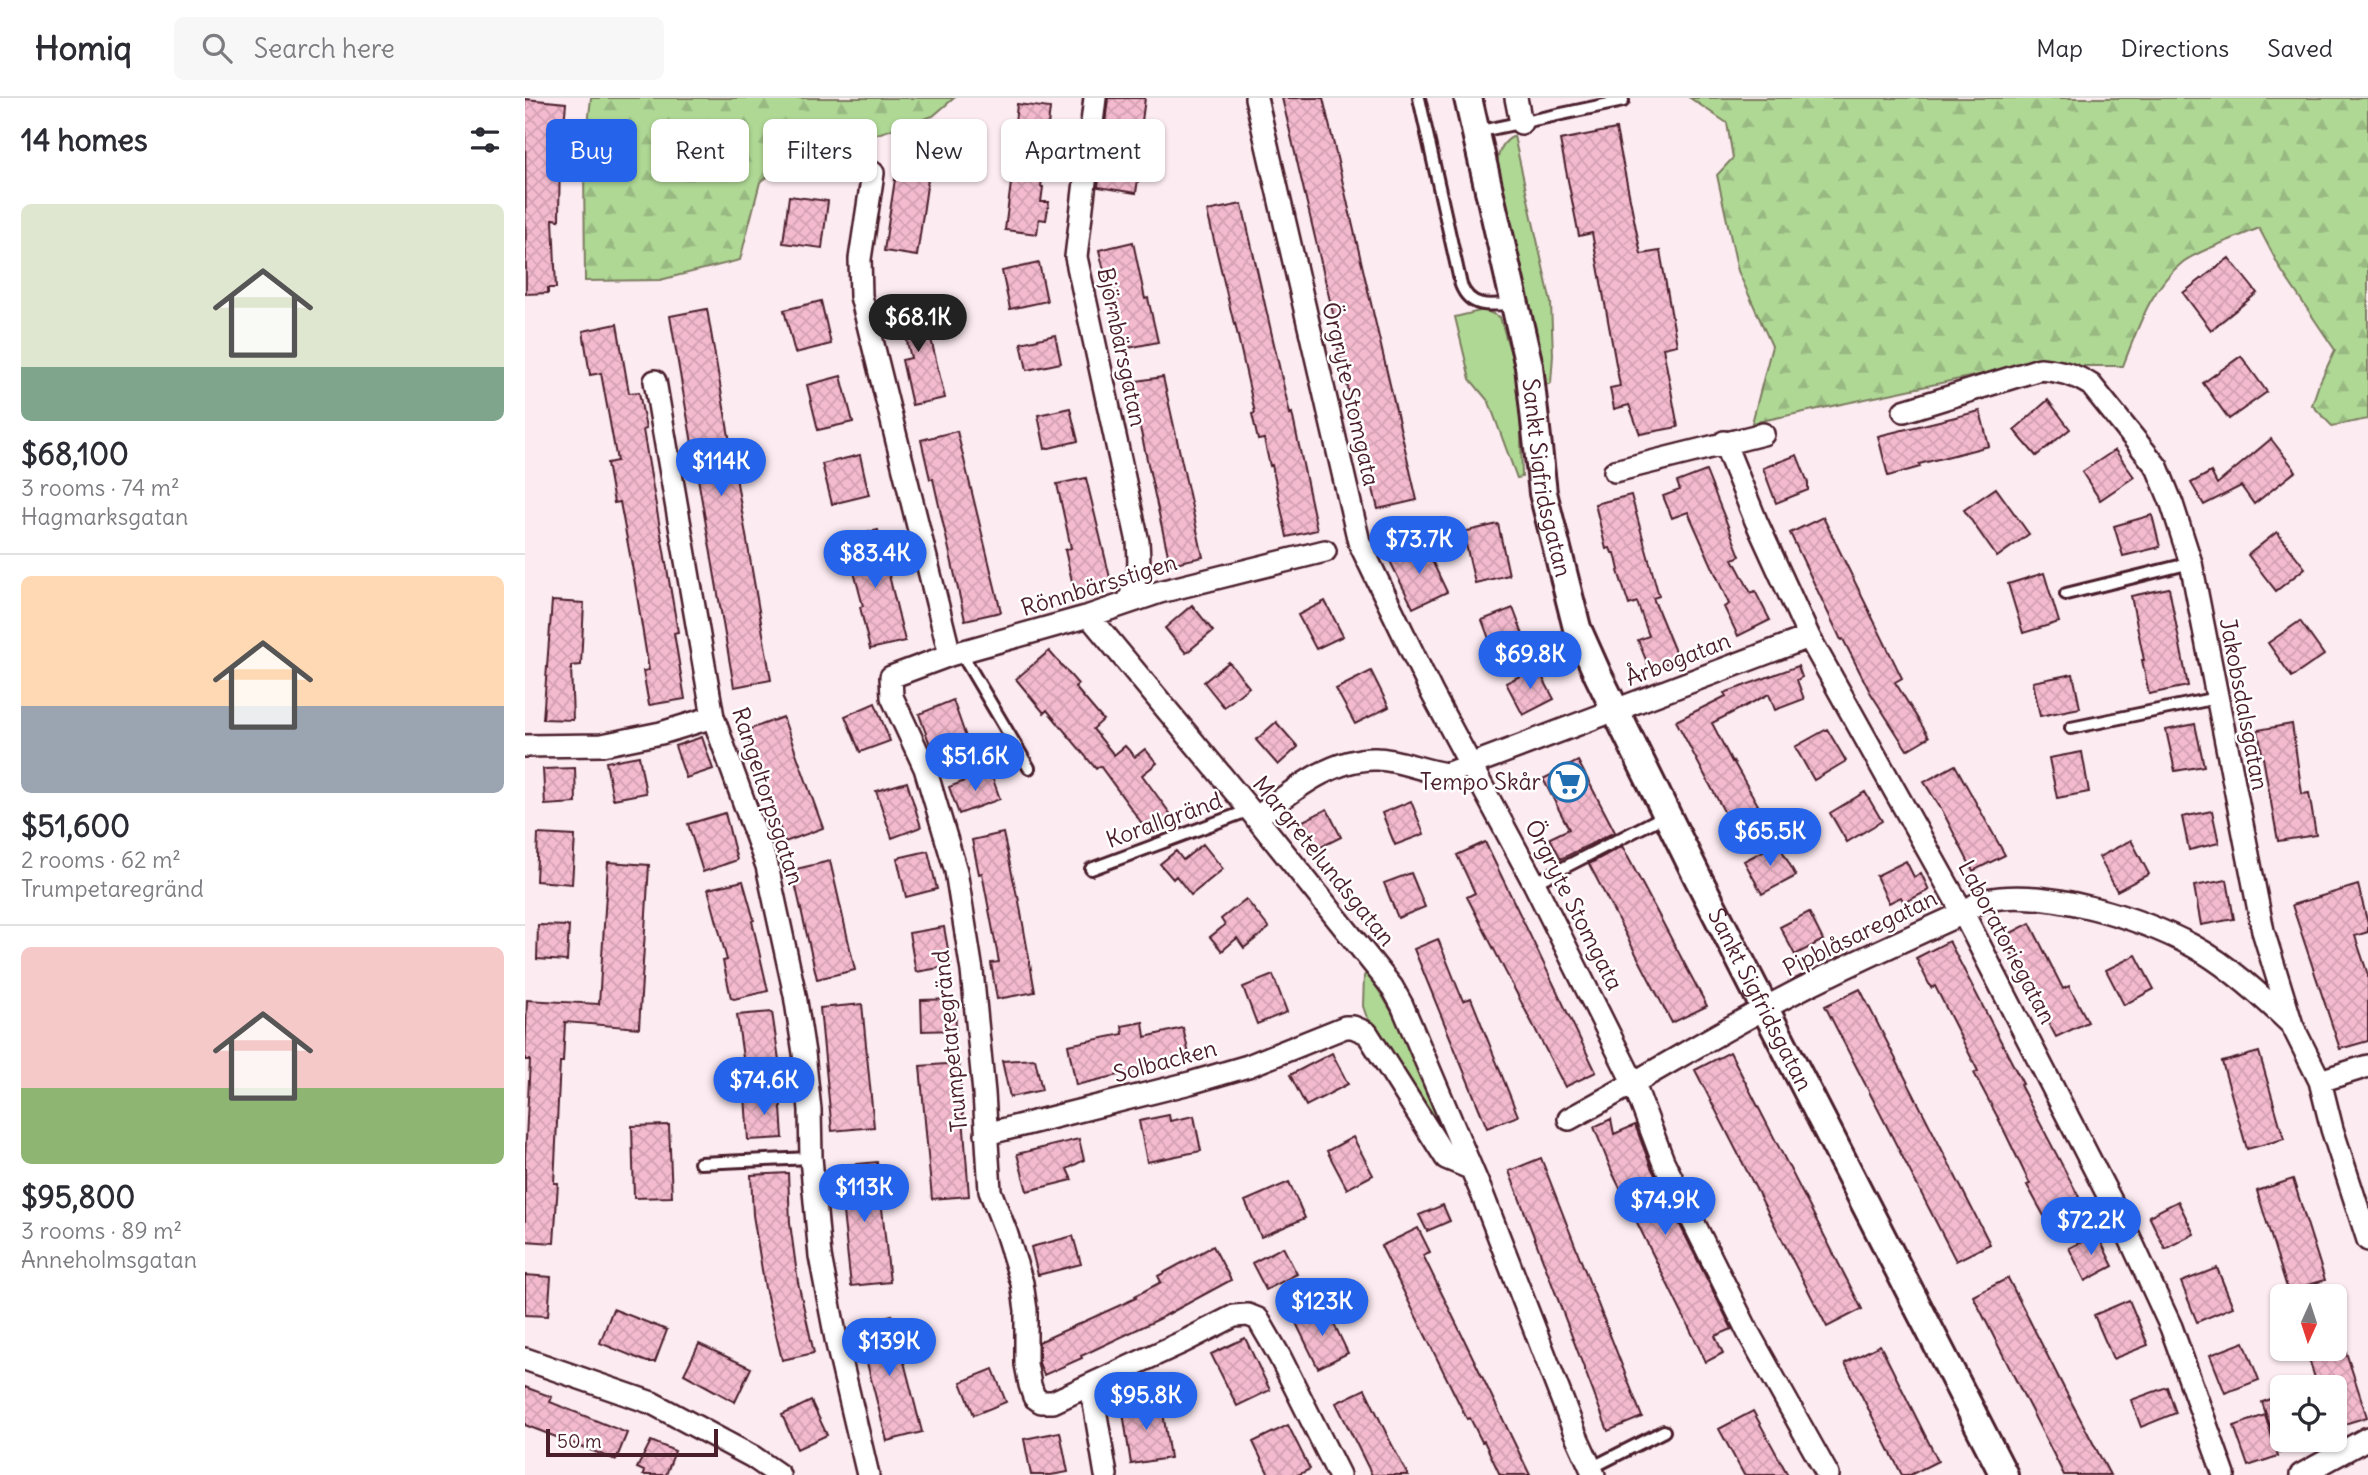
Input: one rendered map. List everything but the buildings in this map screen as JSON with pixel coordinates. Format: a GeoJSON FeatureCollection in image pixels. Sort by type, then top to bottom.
{"type":"FeatureCollection","features":[{"type":"Feature","properties":{"kind":"street","name":"Björnbärsgatan"},"geometry":{"type":"LineString","coordinates":[[1095,98],[1076,257],[1138,542],[1138,584],[1127,603]]}},
{"type":"Feature","properties":{"kind":"street","name":"Örgryte Stomgata"},"geometry":{"type":"LineString","coordinates":[[1256,98],[1359,542],[1432,693],[1534,883],[1634,1084],[1663,1161],[1748,1332],[1828,1475]]}},
{"type":"Feature","properties":{"kind":"street","name":"Sankt Sigfridsgatan"},"geometry":{"type":"LineString","coordinates":[[1468,98],[1529,366],[1543,492],[1577,628],[1667,815],[2004,1475]]}},
{"type":"Feature","properties":{"kind":"street"},"geometry":{"type":"LineString","coordinates":[[1515,98],[1521,123]]}},
{"type":"Feature","properties":{"kind":"street"},"geometry":{"type":"LineString","coordinates":[[872,182],[860,259],[861,296],[956,654]]}},
{"type":"Feature","properties":{"kind":"street","name":"Jakobsdalsgatan"},"geometry":{"type":"LineString","coordinates":[[1904,411],[2040,369],[2077,376],[2091,385],[2157,467],[2191,563],[2263,931],[2292,1025],[2320,1081],[2332,1129],[2368,1240]]}},
{"type":"Feature","properties":{"kind":"street","name":"Rangeltorpsgatan"},"geometry":{"type":"LineString","coordinates":[[655,381],[713,717],[767,866],[795,995],[810,1110],[811,1158],[820,1256],[867,1475]]}},
{"type":"Feature","properties":{"kind":"street"},"geometry":{"type":"LineString","coordinates":[[1615,471],[1763,433]]}},
{"type":"Feature","properties":{"kind":"street","name":"Laboratoriegatan"},"geometry":{"type":"LineString","coordinates":[[1724,442],[1756,521],[1809,637],[1963,913],[2127,1232],[2171,1327],[2224,1475]]}},
{"type":"Feature","properties":{"kind":"street","name":"Rönnbärsstigen"},"geometry":{"type":"LineString","coordinates":[[891,677],[956,654],[1127,603],[1325,551]]}},
{"type":"Feature","properties":{"kind":"street","name":"Margretelundsgatan"},"geometry":{"type":"LineString","coordinates":[[1089,616],[1392,987],[1510,1263],[1575,1433],[1593,1471]]}},
{"type":"Feature","properties":{"kind":"street","name":"Årbogatan"},"geometry":{"type":"LineString","coordinates":[[1253,814],[1293,790],[1357,760],[1379,758],[1427,772],[1446,774],[1809,637]]}},
{"type":"Feature","properties":{"kind":"street","name":"Trumpetaregränd"},"geometry":{"type":"LineString","coordinates":[[891,677],[893,697],[925,768],[955,872],[972,971],[990,1191],[1022,1283],[1026,1310],[1026,1364],[1034,1397],[1041,1402],[1053,1402],[1088,1386]]}},
{"type":"Feature","properties":{"kind":"street"},"geometry":{"type":"LineString","coordinates":[[525,746],[602,746],[661,733],[713,717]]}},
{"type":"Feature","properties":{"kind":"street","name":"Pipblåsaregatan"},"geometry":{"type":"LineString","coordinates":[[1569,1119],[1634,1084],[1727,1028],[1809,985],[1963,913],[1983,901],[2010,897],[2086,908],[2145,923],[2196,948],[2259,993],[2292,1025]]}},
{"type":"Feature","properties":{"kind":"street","name":"Solbacken"},"geometry":{"type":"LineString","coordinates":[[986,1134],[1248,1066],[1345,1027],[1353,1027],[1367,1033],[1446,1158],[1470,1168]]}},
{"type":"Feature","properties":{"kind":"street"},"geometry":{"type":"LineString","coordinates":[[2320,1081],[2368,1066]]}},
{"type":"Feature","properties":{"kind":"street"},"geometry":{"type":"LineString","coordinates":[[1106,1475],[1093,1398],[1088,1386],[1234,1316],[1248,1315],[1258,1319],[1280,1357],[1339,1475]]}},
{"type":"Feature","properties":{"kind":"street"},"geometry":{"type":"LineString","coordinates":[[525,1359],[652,1403],[744,1451],[779,1475]]}},
{"type":"Feature","properties":{"kind":"street"},"geometry":{"type":"LineString","coordinates":[[2301,1475],[2368,1438]]}},
{"type":"Feature","properties":{"kind":"lane"},"geometry":{"type":"LineString","coordinates":[[1419,98],[1465,296],[1475,303],[1515,303]]}},
{"type":"Feature","properties":{"kind":"lane"},"geometry":{"type":"LineString","coordinates":[[1476,132],[1623,101],[1622,98]]}},
{"type":"Feature","properties":{"kind":"lane"},"geometry":{"type":"LineString","coordinates":[[2067,594],[2191,563]]}},
{"type":"Feature","properties":{"kind":"lane"},"geometry":{"type":"LineString","coordinates":[[956,654],[1029,768]]}},
{"type":"Feature","properties":{"kind":"lane"},"geometry":{"type":"LineString","coordinates":[[2071,728],[2217,698]]}},
{"type":"Feature","properties":{"kind":"lane","name":"Korallgränd"},"geometry":{"type":"LineString","coordinates":[[1091,869],[1253,814]]}},
{"type":"Feature","properties":{"kind":"lane"},"geometry":{"type":"LineString","coordinates":[[1534,883],[1667,815]]}},
{"type":"Feature","properties":{"kind":"lane"},"geometry":{"type":"LineString","coordinates":[[700,1163],[811,1158]]}},
{"type":"Feature","properties":{"kind":"lane"},"geometry":{"type":"LineString","coordinates":[[1593,1471],[1664,1431]]}},
{"type":"Feature","properties":{"kind":"green space"},"geometry":{"type":"Polygon","coordinates":[[[591,98],[954,98],[933,116],[924,119],[891,119],[891,130],[877,134],[877,119],[763,119],[763,180],[760,182],[740,260],[660,280],[585,281],[584,182],[637,182],[637,119],[589,119],[591,98]]]}},
{"type":"Feature","properties":{"kind":"green space"},"geometry":{"type":"Polygon","coordinates":[[[1690,98],[2368,98],[2368,419],[2332,426],[2312,405],[2335,350],[2281,270],[2259,228],[2199,253],[2172,272],[2146,309],[2123,366],[2021,366],[1752,423],[1772,346],[1738,271],[1717,175],[1733,158],[1727,123],[1690,98]]]}},
{"type":"Feature","properties":{"kind":"green space"},"geometry":{"type":"Polygon","coordinates":[[[1514,136],[1551,303],[1553,355],[1551,383],[1546,385],[1497,171],[1500,150],[1505,142],[1514,136]]]}},
{"type":"Feature","properties":{"kind":"green space"},"geometry":{"type":"Polygon","coordinates":[[[1484,310],[1500,317],[1512,358],[1520,398],[1522,477],[1517,478],[1489,402],[1470,379],[1455,317],[1484,310]]]}},
{"type":"Feature","properties":{"kind":"green space"},"geometry":{"type":"Polygon","coordinates":[[[1367,973],[1406,1039],[1457,1157],[1366,1015],[1363,1006],[1364,976],[1367,973]]]}},
{"type":"Feature","properties":{"kind":"place","name":"Tempo Skår"},"geometry":{"type":"Point","coordinates":[1568,782]}}]}
